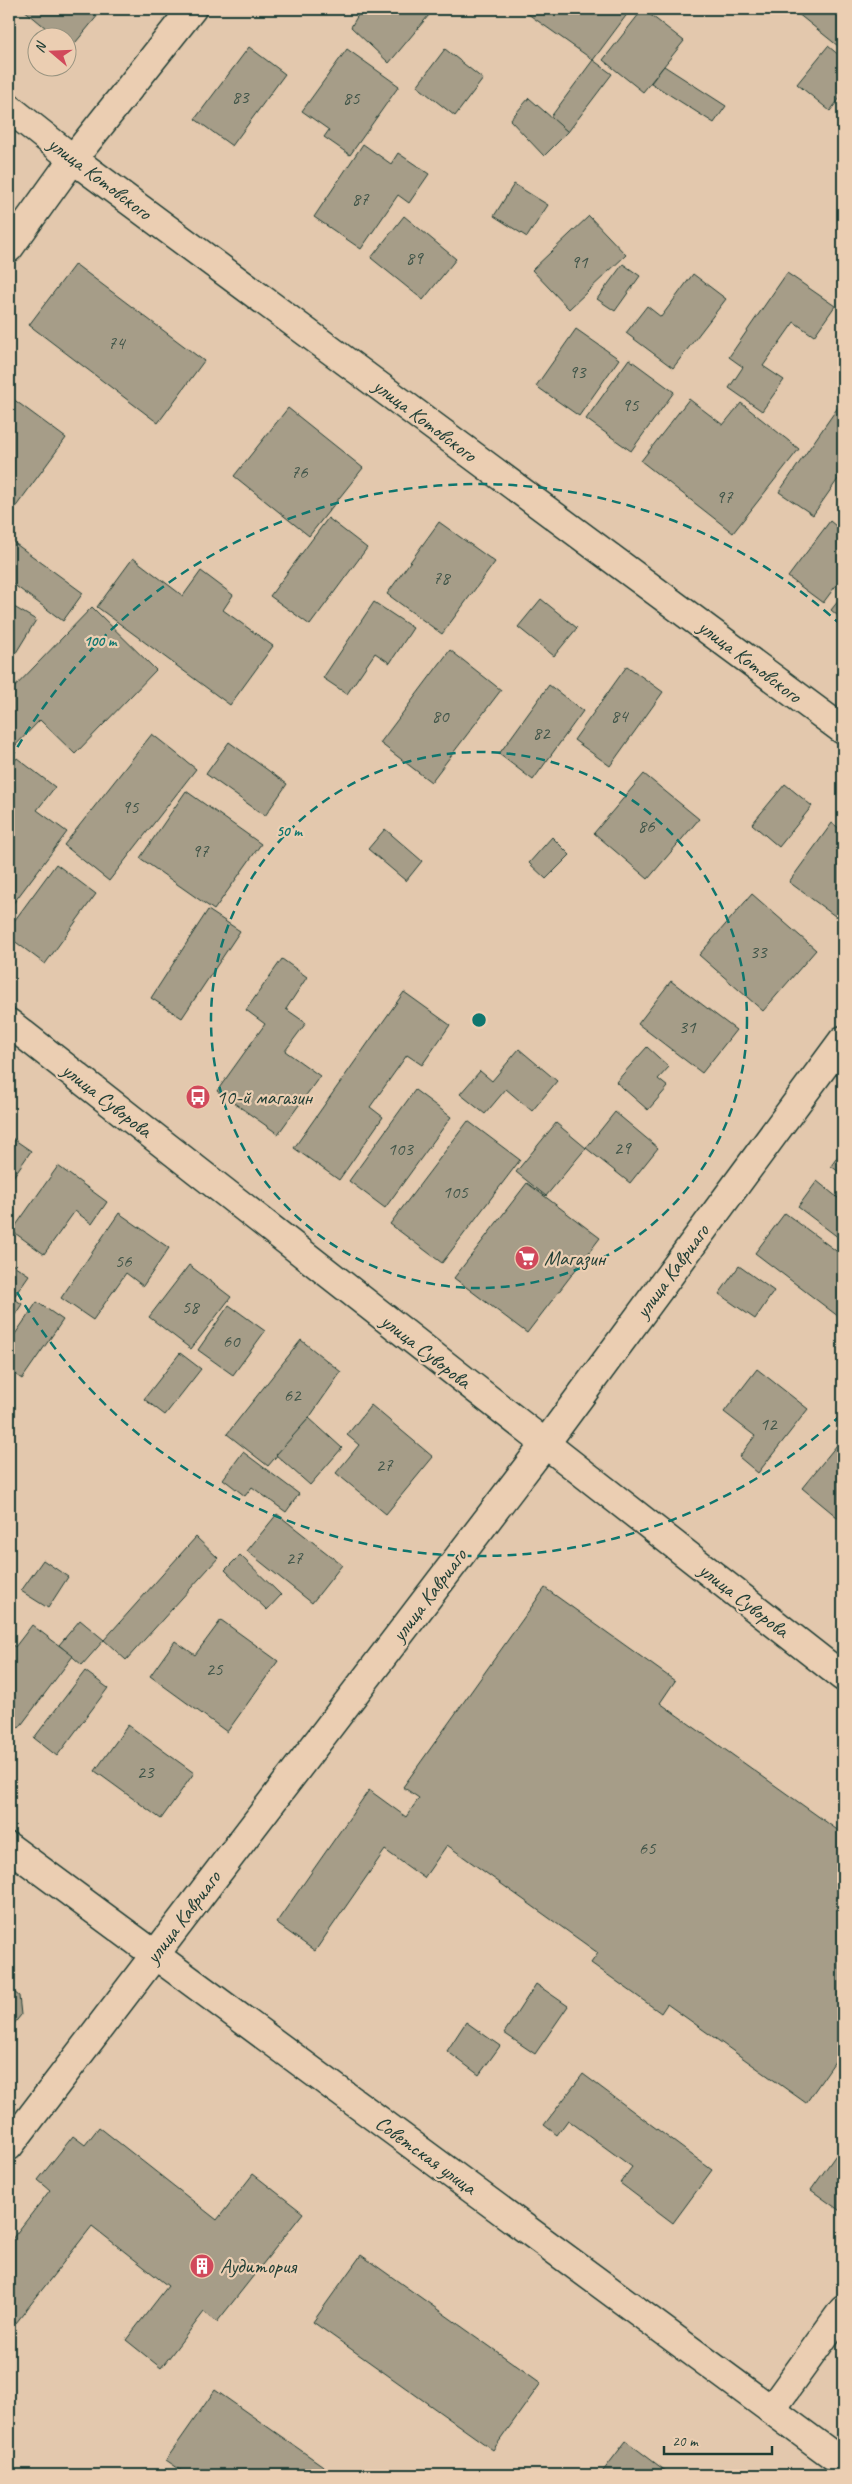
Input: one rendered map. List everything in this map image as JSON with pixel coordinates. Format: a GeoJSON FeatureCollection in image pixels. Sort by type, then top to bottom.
{"type":"FeatureCollection","features":[{"type":"Feature","properties":{"kind":"street"},"geometry":{"type":"LineString","coordinates":[[9,248],[73,159],[192,9]]}},
{"type":"Feature","properties":{"kind":"street","name":"улица Котовского"},"geometry":{"type":"LineString","coordinates":[[9,108],[73,159],[843,730]]}},
{"type":"Feature","properties":{"kind":"street","name":"улица Суворова"},"geometry":{"type":"LineString","coordinates":[[9,1023],[843,1677]]}},
{"type":"Feature","properties":{"kind":"street","name":"улица Кавриаго"},"geometry":{"type":"LineString","coordinates":[[9,2146],[545,1444],[843,1040]]}},
{"type":"Feature","properties":{"kind":"street","name":"Советская улица"},"geometry":{"type":"LineString","coordinates":[[9,1847],[843,2463]]}},
{"type":"Feature","properties":{"kind":"street"},"geometry":{"type":"LineString","coordinates":[[771,2410],[843,2310]]}},
{"type":"Feature","properties":{"kind":"building"},"geometry":{"type":"Polygon","coordinates":[[[23,9],[103,9],[78,39],[78,28],[46,28],[23,9]]]}},
{"type":"Feature","properties":{"kind":"building"},"geometry":{"type":"Polygon","coordinates":[[[351,9],[434,9],[389,63],[351,27],[358,15],[351,9]]]}},
{"type":"Feature","properties":{"kind":"building"},"geometry":{"type":"Polygon","coordinates":[[[521,9],[631,9],[593,60],[521,9]]]}},
{"type":"Feature","properties":{"kind":"building"},"geometry":{"type":"Polygon","coordinates":[[[643,9],[684,41],[643,92],[603,60],[643,9]]]}},
{"type":"Feature","properties":{"kind":"building"},"geometry":{"type":"Polygon","coordinates":[[[792,9],[843,9],[843,40],[838,46],[792,9]]]}},
{"type":"Feature","properties":{"kind":"building"},"geometry":{"type":"Polygon","coordinates":[[[828,46],[840,56],[843,52],[843,94],[830,111],[797,84],[828,46]]]}},
{"type":"Feature","properties":{"kind":"building"},"geometry":{"type":"Polygon","coordinates":[[[249,47],[285,74],[232,146],[195,119],[249,47]]]}},
{"type":"Feature","properties":{"kind":"building"},"geometry":{"type":"Polygon","coordinates":[[[347,49],[399,86],[350,155],[324,137],[329,130],[302,111],[347,49]]]}},
{"type":"Feature","properties":{"kind":"building"},"geometry":{"type":"Polygon","coordinates":[[[445,49],[483,79],[455,116],[417,86],[445,49]]]}},
{"type":"Feature","properties":{"kind":"building"},"geometry":{"type":"Polygon","coordinates":[[[593,60],[612,74],[568,132],[550,118],[593,60]]]}},
{"type":"Feature","properties":{"kind":"building"},"geometry":{"type":"Polygon","coordinates":[[[664,66],[726,106],[714,123],[651,83],[664,66]]]}},
{"type":"Feature","properties":{"kind":"building"},"geometry":{"type":"Polygon","coordinates":[[[529,98],[568,132],[544,156],[510,120],[529,98]]]}},
{"type":"Feature","properties":{"kind":"building"},"geometry":{"type":"Polygon","coordinates":[[[363,144],[391,164],[398,153],[429,174],[409,203],[398,195],[361,249],[314,217],[363,144]]]}},
{"type":"Feature","properties":{"kind":"building"},"geometry":{"type":"Polygon","coordinates":[[[514,184],[548,205],[527,237],[494,216],[514,184]]]}},
{"type":"Feature","properties":{"kind":"building"},"geometry":{"type":"Polygon","coordinates":[[[404,216],[456,259],[423,300],[371,258],[404,216]]]}},
{"type":"Feature","properties":{"kind":"building"},"geometry":{"type":"Polygon","coordinates":[[[589,216],[626,255],[569,309],[532,270],[589,216]]]}},
{"type":"Feature","properties":{"kind":"building"},"geometry":{"type":"Polygon","coordinates":[[[75,264],[204,361],[158,423],[29,325],[75,264]]]}},
{"type":"Feature","properties":{"kind":"building"},"geometry":{"type":"Polygon","coordinates":[[[623,264],[640,276],[615,311],[597,299],[623,264]]]}},
{"type":"Feature","properties":{"kind":"building"},"geometry":{"type":"Polygon","coordinates":[[[787,273],[835,306],[814,336],[794,322],[763,366],[784,380],[762,411],[729,388],[743,367],[729,357],[787,273]]]}},
{"type":"Feature","properties":{"kind":"building"},"geometry":{"type":"Polygon","coordinates":[[[693,274],[726,299],[673,368],[626,333],[647,306],[661,317],[693,274]]]}},
{"type":"Feature","properties":{"kind":"building"},"geometry":{"type":"Polygon","coordinates":[[[576,329],[619,359],[579,416],[536,386],[576,329]]]}},
{"type":"Feature","properties":{"kind":"building"},"geometry":{"type":"Polygon","coordinates":[[[629,359],[674,392],[631,451],[586,419],[629,359]]]}},
{"type":"Feature","properties":{"kind":"building"},"geometry":{"type":"Polygon","coordinates":[[[9,396],[66,438],[9,516],[9,396]]]}},
{"type":"Feature","properties":{"kind":"building"},"geometry":{"type":"Polygon","coordinates":[[[689,399],[723,425],[741,403],[799,449],[733,533],[641,461],[689,399]]]}},
{"type":"Feature","properties":{"kind":"building"},"geometry":{"type":"Polygon","coordinates":[[[843,400],[843,472],[813,515],[779,492],[843,400]]]}},
{"type":"Feature","properties":{"kind":"building"},"geometry":{"type":"Polygon","coordinates":[[[288,408],[363,468],[309,536],[234,476],[288,408]]]}},
{"type":"Feature","properties":{"kind":"building"},"geometry":{"type":"Polygon","coordinates":[[[328,518],[367,548],[310,625],[270,596],[328,518]]]}},
{"type":"Feature","properties":{"kind":"building"},"geometry":{"type":"Polygon","coordinates":[[[830,521],[843,532],[843,576],[823,603],[788,577],[830,521]]]}},
{"type":"Feature","properties":{"kind":"building"},"geometry":{"type":"Polygon","coordinates":[[[439,522],[495,562],[442,634],[387,594],[439,522]]]}},
{"type":"Feature","properties":{"kind":"building"},"geometry":{"type":"Polygon","coordinates":[[[9,539],[83,593],[63,621],[9,581],[9,539]]]}},
{"type":"Feature","properties":{"kind":"building"},"geometry":{"type":"Polygon","coordinates":[[[133,558],[183,596],[201,571],[233,595],[223,610],[273,646],[230,705],[97,607],[133,558]]]}},
{"type":"Feature","properties":{"kind":"building"},"geometry":{"type":"Polygon","coordinates":[[[843,595],[843,620],[831,610],[843,595]]]}},
{"type":"Feature","properties":{"kind":"building"},"geometry":{"type":"Polygon","coordinates":[[[541,599],[577,628],[554,656],[518,627],[541,599]]]}},
{"type":"Feature","properties":{"kind":"building"},"geometry":{"type":"Polygon","coordinates":[[[374,602],[413,628],[390,663],[375,653],[347,694],[323,678],[374,602]]]}},
{"type":"Feature","properties":{"kind":"building"},"geometry":{"type":"Polygon","coordinates":[[[9,604],[36,620],[14,656],[9,653],[9,604]]]}},
{"type":"Feature","properties":{"kind":"building"},"geometry":{"type":"Polygon","coordinates":[[[92,607],[156,670],[75,754],[40,720],[9,752],[9,693],[92,607]]]}},
{"type":"Feature","properties":{"kind":"building"},"geometry":{"type":"Polygon","coordinates":[[[450,650],[501,690],[431,782],[380,743],[450,650]]]}},
{"type":"Feature","properties":{"kind":"building"},"geometry":{"type":"Polygon","coordinates":[[[627,666],[663,692],[610,766],[574,740],[627,666]]]}},
{"type":"Feature","properties":{"kind":"building"},"geometry":{"type":"Polygon","coordinates":[[[549,685],[583,711],[533,780],[499,754],[549,685]]]}},
{"type":"Feature","properties":{"kind":"building"},"geometry":{"type":"Polygon","coordinates":[[[152,734],[196,769],[109,881],[64,845],[152,734]]]}},
{"type":"Feature","properties":{"kind":"building"},"geometry":{"type":"Polygon","coordinates":[[[229,742],[287,784],[265,816],[206,774],[229,742]]]}},
{"type":"Feature","properties":{"kind":"building"},"geometry":{"type":"Polygon","coordinates":[[[17,758],[55,787],[37,810],[67,832],[9,909],[9,769],[17,758]]]}},
{"type":"Feature","properties":{"kind":"building"},"geometry":{"type":"Polygon","coordinates":[[[644,774],[699,819],[648,879],[594,833],[644,774]]]}},
{"type":"Feature","properties":{"kind":"building"},"geometry":{"type":"Polygon","coordinates":[[[785,784],[812,806],[779,847],[752,824],[785,784]]]}},
{"type":"Feature","properties":{"kind":"building"},"geometry":{"type":"Polygon","coordinates":[[[186,791],[261,844],[214,910],[140,858],[186,791]]]}},
{"type":"Feature","properties":{"kind":"building"},"geometry":{"type":"Polygon","coordinates":[[[832,823],[843,831],[843,922],[789,882],[832,823]]]}},
{"type":"Feature","properties":{"kind":"building"},"geometry":{"type":"Polygon","coordinates":[[[385,829],[422,861],[406,881],[368,849],[385,829]]]}},
{"type":"Feature","properties":{"kind":"building"},"geometry":{"type":"Polygon","coordinates":[[[552,837],[570,855],[546,879],[529,863],[552,837]]]}},
{"type":"Feature","properties":{"kind":"building"},"geometry":{"type":"Polygon","coordinates":[[[56,864],[96,894],[45,964],[9,937],[9,928],[56,864]]]}},
{"type":"Feature","properties":{"kind":"building"},"geometry":{"type":"Polygon","coordinates":[[[752,894],[816,950],[763,1011],[699,955],[752,894]]]}},
{"type":"Feature","properties":{"kind":"building"},"geometry":{"type":"Polygon","coordinates":[[[208,910],[240,931],[182,1018],[151,998],[208,910]]]}},
{"type":"Feature","properties":{"kind":"building"},"geometry":{"type":"Polygon","coordinates":[[[282,959],[307,977],[286,1009],[306,1023],[285,1051],[320,1076],[278,1134],[217,1091],[265,1024],[246,1010],[282,959]]]}},
{"type":"Feature","properties":{"kind":"building"},"geometry":{"type":"Polygon","coordinates":[[[671,981],[736,1030],[702,1073],[638,1024],[671,981]]]}},
{"type":"Feature","properties":{"kind":"building"},"geometry":{"type":"Polygon","coordinates":[[[404,992],[450,1025],[422,1065],[407,1055],[370,1107],[383,1117],[339,1180],[294,1148],[404,992]]]}},
{"type":"Feature","properties":{"kind":"building"},"geometry":{"type":"Polygon","coordinates":[[[647,1047],[669,1067],[658,1079],[668,1087],[648,1110],[616,1082],[647,1047]]]}},
{"type":"Feature","properties":{"kind":"building"},"geometry":{"type":"Polygon","coordinates":[[[519,1049],[557,1081],[532,1111],[506,1089],[485,1114],[460,1094],[480,1071],[492,1081],[519,1049]]]}},
{"type":"Feature","properties":{"kind":"building"},"geometry":{"type":"Polygon","coordinates":[[[415,1090],[451,1117],[385,1208],[349,1181],[415,1090]]]}},
{"type":"Feature","properties":{"kind":"building"},"geometry":{"type":"Polygon","coordinates":[[[615,1112],[658,1148],[630,1183],[586,1148],[615,1112]]]}},
{"type":"Feature","properties":{"kind":"building"},"geometry":{"type":"Polygon","coordinates":[[[468,1121],[520,1160],[442,1263],[390,1224],[468,1121]]]}},
{"type":"Feature","properties":{"kind":"building"},"geometry":{"type":"Polygon","coordinates":[[[556,1123],[586,1148],[546,1196],[516,1172],[556,1123]]]}},
{"type":"Feature","properties":{"kind":"building"},"geometry":{"type":"Polygon","coordinates":[[[9,1136],[31,1151],[9,1183],[9,1136]]]}},
{"type":"Feature","properties":{"kind":"building"},"geometry":{"type":"Polygon","coordinates":[[[843,1149],[843,1175],[831,1166],[843,1149]]]}},
{"type":"Feature","properties":{"kind":"building"},"geometry":{"type":"Polygon","coordinates":[[[58,1166],[107,1202],[92,1224],[75,1211],[44,1254],[12,1231],[58,1166]]]}},
{"type":"Feature","properties":{"kind":"building"},"geometry":{"type":"Polygon","coordinates":[[[817,1181],[843,1202],[843,1241],[798,1207],[817,1181]]]}},
{"type":"Feature","properties":{"kind":"building","name":"Магазин"},"geometry":{"type":"Polygon","coordinates":[[[527,1183],[600,1238],[527,1333],[454,1278],[527,1183]]]}},
{"type":"Feature","properties":{"kind":"building"},"geometry":{"type":"Polygon","coordinates":[[[119,1213],[169,1248],[143,1286],[126,1273],[93,1320],[61,1298],[119,1213]]]}},
{"type":"Feature","properties":{"kind":"building"},"geometry":{"type":"Polygon","coordinates":[[[785,1213],[843,1256],[843,1320],[755,1253],[785,1213]]]}},
{"type":"Feature","properties":{"kind":"building"},"geometry":{"type":"Polygon","coordinates":[[[9,1262],[29,1275],[13,1298],[22,1304],[9,1324],[9,1262]]]}},
{"type":"Feature","properties":{"kind":"building"},"geometry":{"type":"Polygon","coordinates":[[[189,1265],[231,1297],[191,1349],[149,1317],[189,1265]]]}},
{"type":"Feature","properties":{"kind":"building"},"geometry":{"type":"Polygon","coordinates":[[[739,1266],[774,1291],[755,1319],[719,1294],[739,1266]]]}},
{"type":"Feature","properties":{"kind":"building"},"geometry":{"type":"Polygon","coordinates":[[[37,1302],[63,1320],[22,1379],[9,1370],[9,1343],[37,1302]]]}},
{"type":"Feature","properties":{"kind":"building"},"geometry":{"type":"Polygon","coordinates":[[[229,1305],[265,1331],[233,1375],[198,1350],[229,1305]]]}},
{"type":"Feature","properties":{"kind":"building"},"geometry":{"type":"Polygon","coordinates":[[[301,1340],[341,1372],[309,1418],[268,1466],[227,1434],[301,1340]]]}},
{"type":"Feature","properties":{"kind":"building"},"geometry":{"type":"Polygon","coordinates":[[[180,1353],[201,1369],[165,1415],[144,1399],[180,1353]]]}},
{"type":"Feature","properties":{"kind":"building"},"geometry":{"type":"Polygon","coordinates":[[[757,1369],[808,1409],[758,1473],[739,1457],[755,1436],[724,1412],[757,1369]]]}},
{"type":"Feature","properties":{"kind":"building"},"geometry":{"type":"Polygon","coordinates":[[[371,1405],[433,1457],[386,1514],[336,1473],[359,1445],[347,1435],[371,1405]]]}},
{"type":"Feature","properties":{"kind":"building"},"geometry":{"type":"Polygon","coordinates":[[[309,1418],[342,1448],[310,1485],[276,1455],[309,1418]]]}},
{"type":"Feature","properties":{"kind":"building"},"geometry":{"type":"Polygon","coordinates":[[[837,1445],[843,1448],[843,1522],[802,1488],[837,1445]]]}},
{"type":"Feature","properties":{"kind":"building"},"geometry":{"type":"Polygon","coordinates":[[[243,1452],[299,1494],[286,1512],[252,1487],[245,1496],[223,1479],[243,1452]]]}},
{"type":"Feature","properties":{"kind":"building"},"geometry":{"type":"Polygon","coordinates":[[[277,1514],[342,1565],[312,1603],[247,1551],[277,1514]]]}},
{"type":"Feature","properties":{"kind":"building"},"geometry":{"type":"Polygon","coordinates":[[[196,1537],[218,1558],[126,1660],[104,1640],[196,1537]]]}},
{"type":"Feature","properties":{"kind":"building"},"geometry":{"type":"Polygon","coordinates":[[[240,1555],[281,1595],[267,1610],[225,1570],[240,1555]]]}},
{"type":"Feature","properties":{"kind":"building"},"geometry":{"type":"Polygon","coordinates":[[[43,1560],[68,1577],[48,1608],[21,1591],[43,1560]]]}},
{"type":"Feature","properties":{"kind":"building"},"geometry":{"type":"Polygon","coordinates":[[[545,1588],[675,1681],[660,1703],[843,1834],[843,2050],[806,2103],[667,2004],[661,2013],[591,1963],[598,1953],[447,1845],[424,1878],[385,1850],[315,1951],[276,1923],[369,1790],[406,1817],[419,1798],[403,1787],[545,1588]]]}},
{"type":"Feature","properties":{"kind":"building"},"geometry":{"type":"Polygon","coordinates":[[[80,1620],[104,1640],[82,1665],[59,1645],[80,1620]]]}},
{"type":"Feature","properties":{"kind":"building"},"geometry":{"type":"Polygon","coordinates":[[[221,1620],[278,1661],[227,1732],[150,1676],[175,1641],[195,1655],[221,1620]]]}},
{"type":"Feature","properties":{"kind":"building"},"geometry":{"type":"Polygon","coordinates":[[[32,1625],[73,1656],[19,1728],[9,1720],[9,1642],[15,1647],[32,1625]]]}},
{"type":"Feature","properties":{"kind":"building"},"geometry":{"type":"Polygon","coordinates":[[[85,1671],[108,1688],[57,1756],[34,1738],[85,1671]]]}},
{"type":"Feature","properties":{"kind":"building"},"geometry":{"type":"Polygon","coordinates":[[[128,1725],[194,1773],[161,1819],[95,1771],[128,1725]]]}},
{"type":"Feature","properties":{"kind":"building"},"geometry":{"type":"Polygon","coordinates":[[[536,1984],[568,2006],[535,2054],[504,2033],[536,1984]]]}},
{"type":"Feature","properties":{"kind":"building"},"geometry":{"type":"Polygon","coordinates":[[[9,1988],[19,1996],[21,2015],[9,2030],[9,1988]]]}},
{"type":"Feature","properties":{"kind":"building"},"geometry":{"type":"Polygon","coordinates":[[[466,2022],[500,2046],[479,2075],[447,2051],[466,2022]]]}},
{"type":"Feature","properties":{"kind":"building"},"geometry":{"type":"Polygon","coordinates":[[[583,2074],[712,2170],[673,2223],[620,2183],[632,2167],[568,2120],[557,2135],[544,2125],[583,2074]]]}},
{"type":"Feature","properties":{"kind":"building","name":"Аудитория"},"geometry":{"type":"Polygon","coordinates":[[[99,2127],[217,2220],[253,2174],[303,2213],[217,2322],[204,2312],[161,2368],[126,2340],[168,2286],[92,2226],[16,2323],[9,2318],[9,2243],[50,2190],[38,2180],[73,2136],[85,2145],[99,2127]]]}},
{"type":"Feature","properties":{"kind":"building"},"geometry":{"type":"Polygon","coordinates":[[[843,2145],[843,2213],[811,2190],[843,2145]]]}},
{"type":"Feature","properties":{"kind":"building"},"geometry":{"type":"Polygon","coordinates":[[[361,2255],[541,2383],[493,2450],[313,2322],[361,2255]]]}},
{"type":"Feature","properties":{"kind":"building"},"geometry":{"type":"Polygon","coordinates":[[[215,2390],[336,2475],[188,2475],[166,2460],[215,2390]]]}},
{"type":"Feature","properties":{"kind":"building"},"geometry":{"type":"Polygon","coordinates":[[[626,2441],[671,2475],[600,2475],[626,2441]]]}},
{"type":"Feature","properties":{"kind":"place","name":"10-й магазин"},"geometry":{"type":"Point","coordinates":[198,1097]}},
{"type":"Feature","properties":{"kind":"place","name":"Магазин"},"geometry":{"type":"Point","coordinates":[527,1258]}},
{"type":"Feature","properties":{"kind":"place","name":"Аудитория"},"geometry":{"type":"Point","coordinates":[202,2266]}}]}
